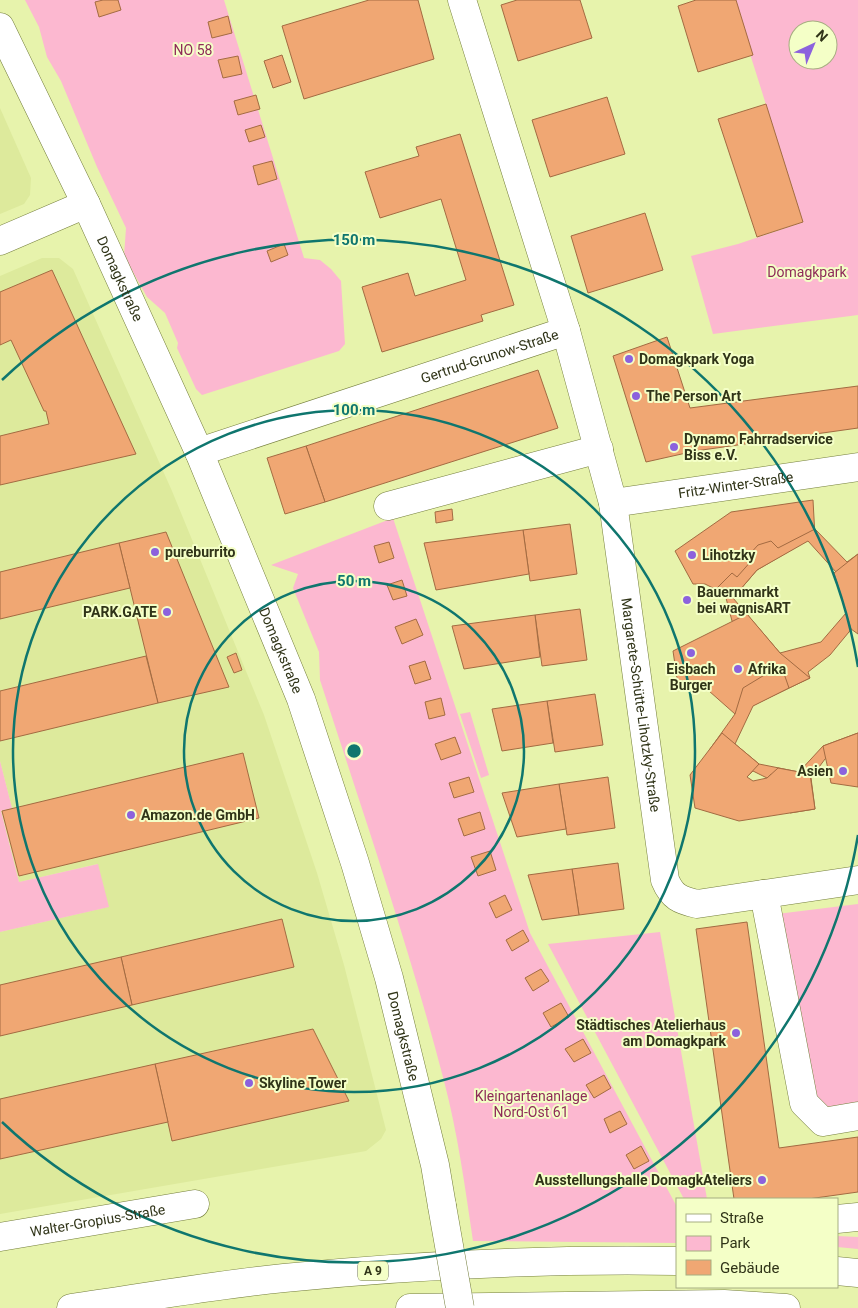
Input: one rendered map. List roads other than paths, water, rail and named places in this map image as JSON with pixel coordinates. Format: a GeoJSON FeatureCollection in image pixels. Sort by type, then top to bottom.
{"type":"FeatureCollection","features":[{"type":"Feature","properties":{"kind":"main road","name":"Gertrud-Grunow-Straße"},"geometry":{"type":"LineString","coordinates":[[199,452],[566,331],[462,0]]}},
{"type":"Feature","properties":{"kind":"main road","name":"Domagkstraße"},"geometry":{"type":"LineString","coordinates":[[0,27],[86,204],[199,452],[317,742],[389,978],[435,1166],[460,1308]]}},
{"type":"Feature","properties":{"kind":"main road"},"geometry":{"type":"LineString","coordinates":[[0,241],[86,204]]}},
{"type":"Feature","properties":{"kind":"main road","name":"Margarete-Schütte-Lihotzky-Straße"},"geometry":{"type":"LineString","coordinates":[[566,331],[613,503],[667,884],[670,892],[681,900],[697,904],[858,880]]}},
{"type":"Feature","properties":{"kind":"main road"},"geometry":{"type":"LineString","coordinates":[[388,506],[599,449]]}},
{"type":"Feature","properties":{"kind":"main road","name":"Fritz-Winter-Straße"},"geometry":{"type":"LineString","coordinates":[[613,503],[858,467]]}},
{"type":"Feature","properties":{"kind":"main road"},"geometry":{"type":"LineString","coordinates":[[764,894],[804,1102],[823,1122],[858,1116]]}},
{"type":"Feature","properties":{"kind":"main road","name":"Walter-Gropius-Straße"},"geometry":{"type":"LineString","coordinates":[[0,1237],[195,1204]]}},
{"type":"Feature","properties":{"kind":"main road"},"geometry":{"type":"LineString","coordinates":[[838,1219],[858,1217]]}},
{"type":"Feature","properties":{"kind":"main road","name":"A 9"},"geometry":{"type":"LineString","coordinates":[[71,1308],[283,1278],[402,1268],[598,1260],[676,1262]]}},
{"type":"Feature","properties":{"kind":"main road"},"geometry":{"type":"LineString","coordinates":[[838,1271],[858,1273]]}},
{"type":"Feature","properties":{"kind":"main road"},"geometry":{"type":"LineString","coordinates":[[410,1308],[724,1304],[786,1308]]}},
{"type":"Feature","properties":{"kind":"place","name":"Domagkpark Yoga"},"geometry":{"type":"Point","coordinates":[629,359]}},
{"type":"Feature","properties":{"kind":"place","name":"The Person Art"},"geometry":{"type":"Point","coordinates":[636,396]}},
{"type":"Feature","properties":{"kind":"place","name":"Dynamo Fahrradservice Biss e.V."},"geometry":{"type":"Point","coordinates":[674,447]}},
{"type":"Feature","properties":{"kind":"place","name":"pureburrito"},"geometry":{"type":"Point","coordinates":[155,552]}},
{"type":"Feature","properties":{"kind":"place","name":"Lihotzky"},"geometry":{"type":"Point","coordinates":[692,555]}},
{"type":"Feature","properties":{"kind":"place","name":"Bauernmarkt bei wagnisART"},"geometry":{"type":"Point","coordinates":[687,600]}},
{"type":"Feature","properties":{"kind":"place","name":"PARK.GATE"},"geometry":{"type":"Point","coordinates":[167,612]}},
{"type":"Feature","properties":{"kind":"place","name":"Eisbach Burger"},"geometry":{"type":"Point","coordinates":[691,653]}},
{"type":"Feature","properties":{"kind":"place","name":"Afrika"},"geometry":{"type":"Point","coordinates":[738,669]}},
{"type":"Feature","properties":{"kind":"place","name":"Asien"},"geometry":{"type":"Point","coordinates":[843,771]}},
{"type":"Feature","properties":{"kind":"place","name":"Amazon.de GmbH"},"geometry":{"type":"Point","coordinates":[131,815]}},
{"type":"Feature","properties":{"kind":"place","name":"Städtisches Atelierhaus am Domagkpark"},"geometry":{"type":"Point","coordinates":[736,1033]}},
{"type":"Feature","properties":{"kind":"place","name":"Skyline Tower"},"geometry":{"type":"Point","coordinates":[249,1083]}},
{"type":"Feature","properties":{"kind":"place","name":"Ausstellungshalle DomagkAteliers"},"geometry":{"type":"Point","coordinates":[762,1180]}},
{"type":"Feature","properties":{"kind":"park label","name":"NO 58"},"geometry":{"type":"Point","coordinates":[193,50]}},
{"type":"Feature","properties":{"kind":"park label","name":"Domagkpark"},"geometry":{"type":"Point","coordinates":[807,272]}},
{"type":"Feature","properties":{"kind":"park label","name":"Kleingartenanlage Nord-Ost 61"},"geometry":{"type":"Point","coordinates":[531,1104]}}]}
